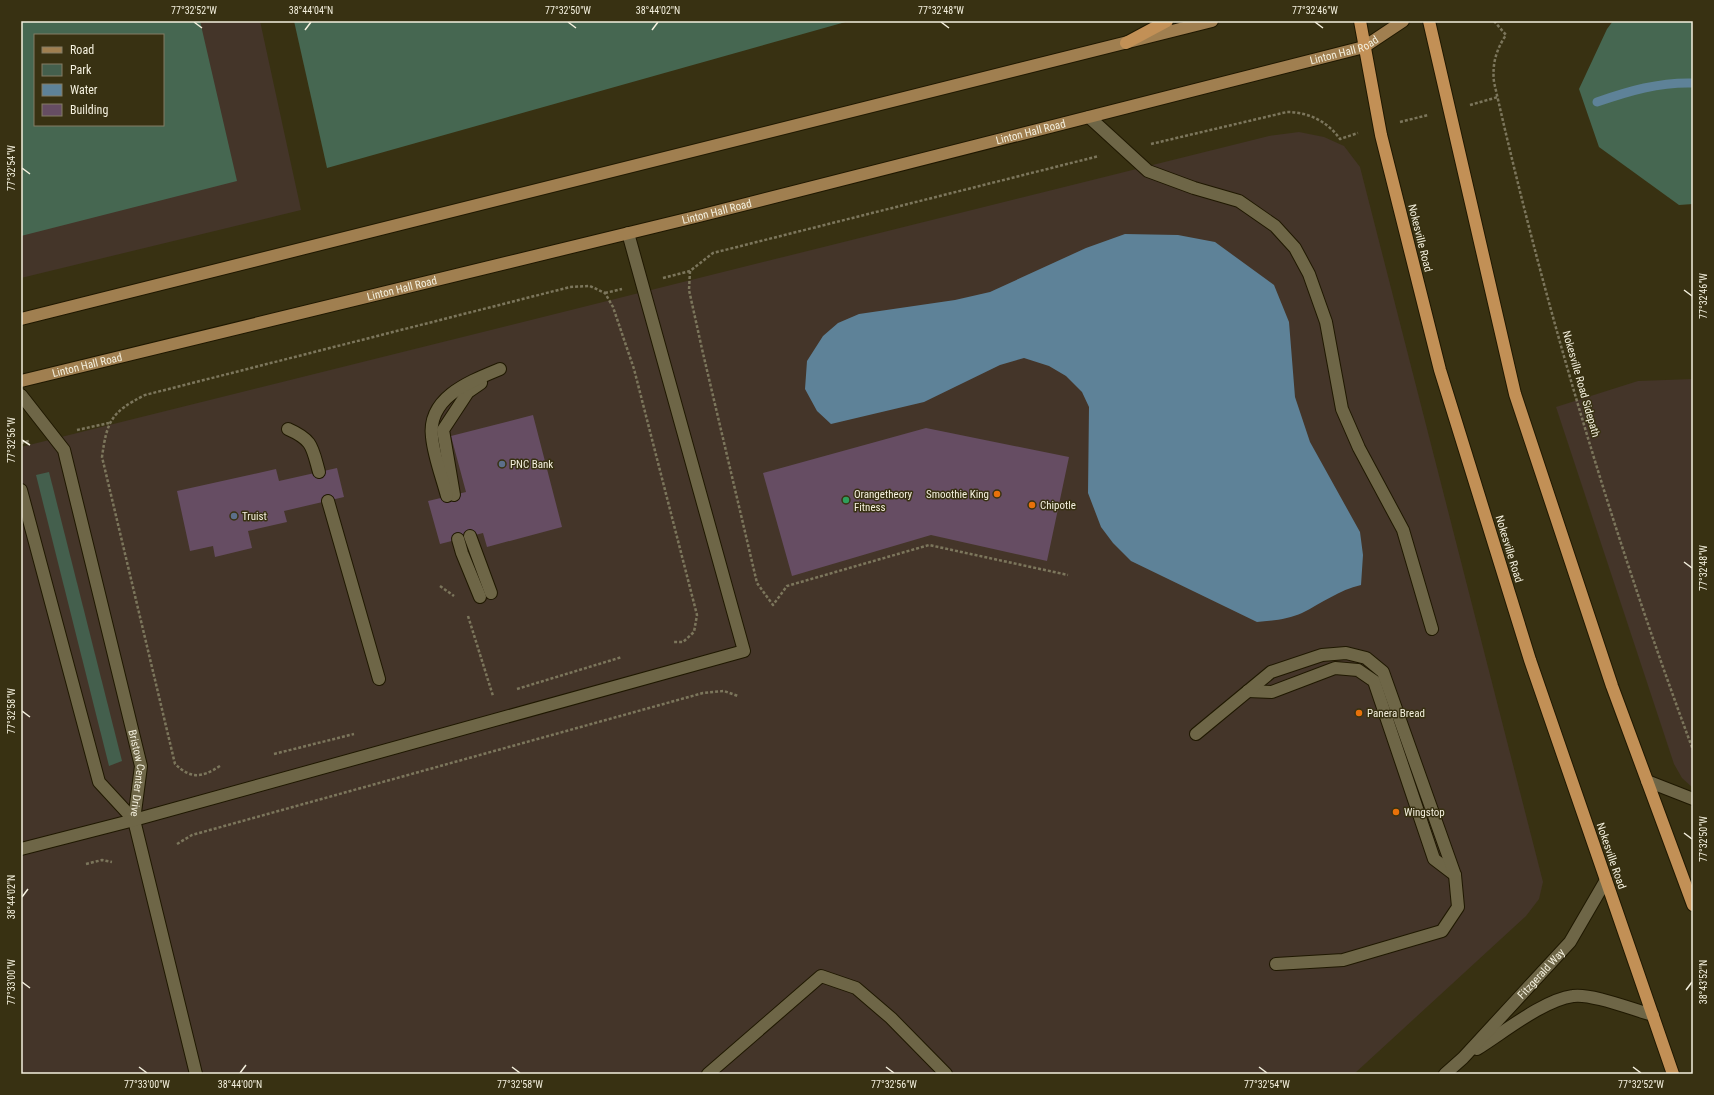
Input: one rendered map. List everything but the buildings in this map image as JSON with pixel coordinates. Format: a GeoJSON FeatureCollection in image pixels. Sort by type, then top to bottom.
{"type":"FeatureCollection","features":[{"type":"Feature","properties":{"kind":"highway"},"geometry":{"type":"LineString","coordinates":[[1126,43],[1167,21]]}},
{"type":"Feature","properties":{"kind":"highway","name":"Nokesville Road"},"geometry":{"type":"LineString","coordinates":[[1360,21],[1379,127],[1440,370],[1530,660],[1673,1074]]}},
{"type":"Feature","properties":{"kind":"highway"},"geometry":{"type":"LineString","coordinates":[[1430,21],[1448,110],[1515,394],[1612,686],[1693,905]]}},
{"type":"Feature","properties":{"kind":"main road"},"geometry":{"type":"LineString","coordinates":[[21,319],[1212,21]]}},
{"type":"Feature","properties":{"kind":"main road","name":"Linton Hall Road"},"geometry":{"type":"LineString","coordinates":[[21,381],[628,233],[1364,47],[1403,21]]}},
{"type":"Feature","properties":{"kind":"street"},"geometry":{"type":"LineString","coordinates":[[1089,117],[1148,171],[1194,188],[1239,201],[1275,226],[1295,248],[1309,274],[1326,322],[1342,409],[1358,448],[1403,530],[1432,629]]}},
{"type":"Feature","properties":{"kind":"street"},"geometry":{"type":"LineString","coordinates":[[21,849],[134,820],[744,651],[628,233]]}},
{"type":"Feature","properties":{"kind":"street"},"geometry":{"type":"LineString","coordinates":[[451,496],[431,436],[434,421],[439,408],[449,395],[465,384],[500,369]]}},
{"type":"Feature","properties":{"kind":"street","name":"Bristow Center Drive"},"geometry":{"type":"LineString","coordinates":[[21,394],[64,450],[141,766],[134,820]]}},
{"type":"Feature","properties":{"kind":"street"},"geometry":{"type":"LineString","coordinates":[[288,429],[303,435],[312,446],[319,472]]}},
{"type":"Feature","properties":{"kind":"street","name":"Bristow Center Drive"},"geometry":{"type":"LineString","coordinates":[[21,490],[99,782],[134,820]]}},
{"type":"Feature","properties":{"kind":"street"},"geometry":{"type":"LineString","coordinates":[[328,501],[379,679]]}},
{"type":"Feature","properties":{"kind":"street"},"geometry":{"type":"LineString","coordinates":[[458,539],[462,553],[485,595],[470,536]]}},
{"type":"Feature","properties":{"kind":"street"},"geometry":{"type":"LineString","coordinates":[[1196,734],[1271,672],[1322,655],[1346,652],[1366,658],[1383,672],[1455,875],[1458,907],[1442,931],[1343,960],[1276,964]]}},
{"type":"Feature","properties":{"kind":"street"},"geometry":{"type":"LineString","coordinates":[[1248,691],[1272,692],[1335,668],[1358,670],[1374,681],[1434,859],[1455,875]]}},
{"type":"Feature","properties":{"kind":"street"},"geometry":{"type":"LineString","coordinates":[[1647,781],[1693,799]]}},
{"type":"Feature","properties":{"kind":"street"},"geometry":{"type":"LineString","coordinates":[[134,820],[196,1074]]}},
{"type":"Feature","properties":{"kind":"street","name":"Fitzgerald Way"},"geometry":{"type":"LineString","coordinates":[[1445,1074],[1463,1058],[1570,942],[1606,880]]}},
{"type":"Feature","properties":{"kind":"street"},"geometry":{"type":"LineString","coordinates":[[708,1074],[821,976],[856,988],[891,1018],[946,1074]]}},
{"type":"Feature","properties":{"kind":"street","name":"Fitzgerald Way"},"geometry":{"type":"LineString","coordinates":[[1463,1058],[1550,1002],[1573,995],[1588,996],[1652,1015]]}},
{"type":"Feature","properties":{"kind":"path","name":"Nokesville Road Sidepath"},"geometry":{"type":"LineString","coordinates":[[1494,21],[1506,35],[1500,45],[1494,66],[1494,82],[1552,312],[1596,466],[1693,750]]}},
{"type":"Feature","properties":{"kind":"path"},"geometry":{"type":"LineString","coordinates":[[1068,575],[929,545],[788,586],[773,605],[757,583],[700,342],[689,290],[690,271],[713,253],[1125,150],[1287,112],[1311,116],[1331,128],[1340,139],[1379,127],[1498,97]]}},
{"type":"Feature","properties":{"kind":"path"},"geometry":{"type":"LineString","coordinates":[[220,766],[209,773],[197,776],[184,773],[175,764],[102,458],[105,435],[111,418],[126,404],[145,395],[570,287],[590,286],[605,293],[614,307],[634,369],[697,615],[694,632],[683,642],[673,642]]}},
{"type":"Feature","properties":{"kind":"path"},"geometry":{"type":"LineString","coordinates":[[440,586],[457,598]]}},
{"type":"Feature","properties":{"kind":"path"},"geometry":{"type":"LineString","coordinates":[[467,611],[493,696]]}},
{"type":"Feature","properties":{"kind":"path"},"geometry":{"type":"LineString","coordinates":[[516,689],[622,657]]}},
{"type":"Feature","properties":{"kind":"path"},"geometry":{"type":"LineString","coordinates":[[178,844],[192,835],[703,693],[724,690],[738,696]]}},
{"type":"Feature","properties":{"kind":"path"},"geometry":{"type":"LineString","coordinates":[[486,698],[501,694]]}},
{"type":"Feature","properties":{"kind":"path"},"geometry":{"type":"LineString","coordinates":[[274,754],[354,734]]}},
{"type":"Feature","properties":{"kind":"path"},"geometry":{"type":"LineString","coordinates":[[86,864],[102,860],[112,862]]}},
{"type":"Feature","properties":{"kind":"shaded area"},"geometry":{"type":"Polygon","coordinates":[[[21,21],[260,21],[301,210],[21,278],[21,21]]]}},
{"type":"Feature","properties":{"kind":"shaded area"},"geometry":{"type":"Polygon","coordinates":[[[1299,132],[1324,137],[1344,146],[1360,167],[1543,882],[1539,899],[1526,916],[1354,1074],[21,1074],[21,447],[1269,136],[1299,132]]]}},
{"type":"Feature","properties":{"kind":"shaded area"},"geometry":{"type":"Polygon","coordinates":[[[1693,379],[1693,788],[1682,778],[1674,764],[1556,407],[1638,381],[1693,379]]]}},
{"type":"Feature","properties":{"kind":"green space"},"geometry":{"type":"Polygon","coordinates":[[[21,21],[200,21],[237,181],[21,236],[21,21]]]}},
{"type":"Feature","properties":{"kind":"green space"},"geometry":{"type":"Polygon","coordinates":[[[294,21],[849,21],[327,168],[294,21]]]}},
{"type":"Feature","properties":{"kind":"green space"},"geometry":{"type":"Polygon","coordinates":[[[1613,21],[1693,21],[1693,204],[1679,205],[1599,147],[1579,89],[1607,29],[1613,21]]]}},
{"type":"Feature","properties":{"kind":"green space"},"geometry":{"type":"Polygon","coordinates":[[[49,472],[122,761],[109,766],[36,475],[49,472]]]}},
{"type":"Feature","properties":{"kind":"water"},"geometry":{"type":"Polygon","coordinates":[[[1125,234],[1178,235],[1215,242],[1274,285],[1289,322],[1295,397],[1310,442],[1360,532],[1363,555],[1361,585],[1338,593],[1297,615],[1257,622],[1131,561],[1113,543],[1101,527],[1088,493],[1089,407],[1082,392],[1066,376],[1049,366],[1024,358],[1000,365],[924,402],[831,424],[817,411],[805,389],[807,361],[823,336],[838,323],[859,314],[955,300],[990,292],[1086,248],[1125,234]]]}},
{"type":"Feature","properties":{"kind":"waterway"},"geometry":{"type":"LineString","coordinates":[[1597,102],[1644,88],[1668,84],[1693,83]]}},
{"type":"Feature","properties":{"kind":"place","name":"PNC Bank"},"geometry":{"type":"Point","coordinates":[502,464]}},
{"type":"Feature","properties":{"kind":"place","name":"Smoothie King"},"geometry":{"type":"Point","coordinates":[997,494]}},
{"type":"Feature","properties":{"kind":"place","name":"Orangetheory Fitness"},"geometry":{"type":"Point","coordinates":[846,500]}},
{"type":"Feature","properties":{"kind":"place","name":"Chipotle"},"geometry":{"type":"Point","coordinates":[1032,505]}},
{"type":"Feature","properties":{"kind":"place","name":"Truist"},"geometry":{"type":"Point","coordinates":[234,516]}},
{"type":"Feature","properties":{"kind":"place","name":"Panera Bread"},"geometry":{"type":"Point","coordinates":[1359,713]}},
{"type":"Feature","properties":{"kind":"place","name":"Wingstop"},"geometry":{"type":"Point","coordinates":[1396,812]}}]}
